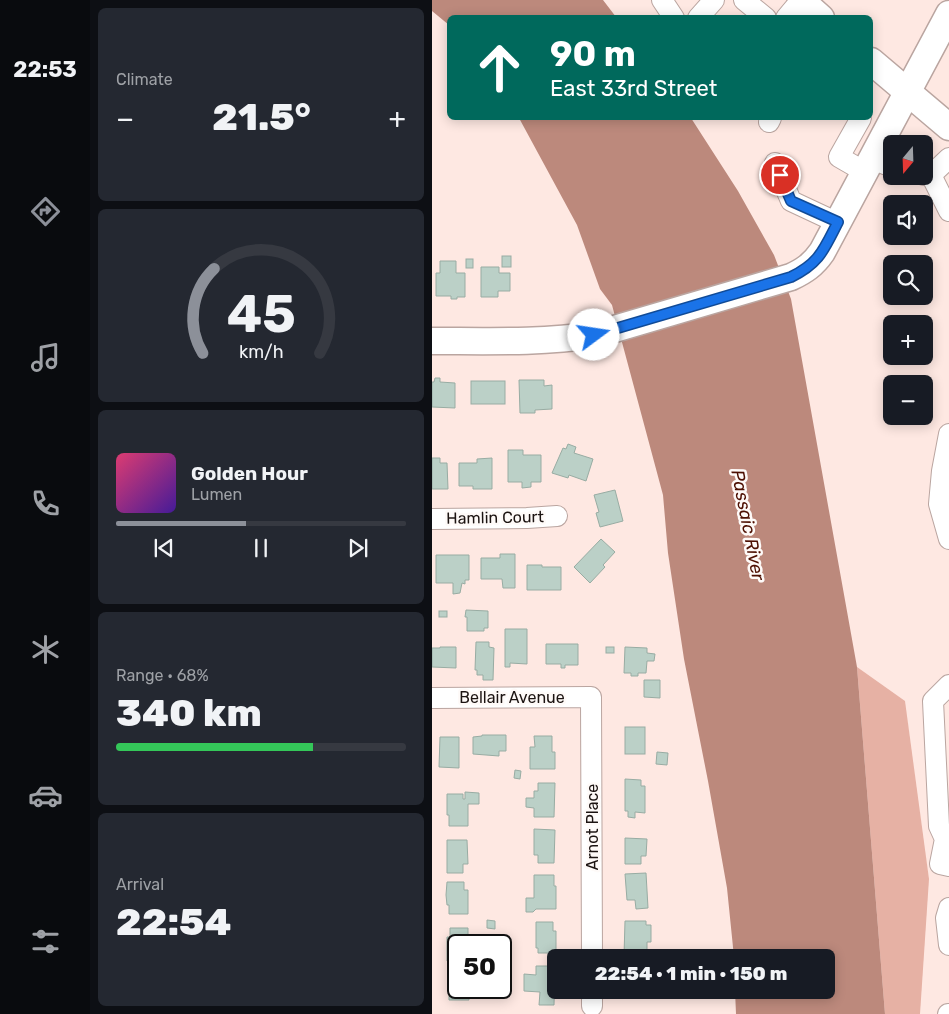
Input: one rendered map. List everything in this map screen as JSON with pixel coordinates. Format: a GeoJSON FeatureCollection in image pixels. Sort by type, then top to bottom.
{"type":"FeatureCollection","features":[{"type":"Feature","properties":{"kind":"main road"},"geometry":{"type":"LineString","coordinates":[[432,341],[573,338],[612,330],[791,277],[802,271],[816,261],[838,222],[876,166],[889,127],[948,14]]}},
{"type":"Feature","properties":{"kind":"main road"},"geometry":{"type":"LineString","coordinates":[[873,63],[948,127]]}},
{"type":"Feature","properties":{"kind":"street"},"geometry":{"type":"LineString","coordinates":[[662,0],[672,15]]}},
{"type":"Feature","properties":{"kind":"street"},"geometry":{"type":"LineString","coordinates":[[701,15],[714,0]]}},
{"type":"Feature","properties":{"kind":"street"},"geometry":{"type":"LineString","coordinates":[[744,0],[762,15]]}},
{"type":"Feature","properties":{"kind":"street"},"geometry":{"type":"LineString","coordinates":[[798,15],[811,12]]}},
{"type":"Feature","properties":{"kind":"street"},"geometry":{"type":"LineString","coordinates":[[860,120],[839,157],[876,166]]}},
{"type":"Feature","properties":{"kind":"street"},"geometry":{"type":"LineString","coordinates":[[867,120],[889,127]]}},
{"type":"Feature","properties":{"kind":"street"},"geometry":{"type":"LineString","coordinates":[[933,171],[948,158]]}},
{"type":"Feature","properties":{"kind":"street"},"geometry":{"type":"LineString","coordinates":[[775,163],[791,201],[838,222]]}},
{"type":"Feature","properties":{"kind":"street"},"geometry":{"type":"LineString","coordinates":[[933,184],[948,211]]}},
{"type":"Feature","properties":{"kind":"street"},"geometry":{"type":"LineString","coordinates":[[948,434],[942,471],[940,504],[948,539]]}},
{"type":"Feature","properties":{"kind":"street","name":"Hamlin Court"},"geometry":{"type":"LineString","coordinates":[[432,519],[557,516]]}},
{"type":"Feature","properties":{"kind":"street"},"geometry":{"type":"LineString","coordinates":[[948,685],[933,701],[939,826],[945,839],[940,864],[948,866]]}},
{"type":"Feature","properties":{"kind":"street","name":"Bellair Avenue"},"geometry":{"type":"LineString","coordinates":[[432,698],[591,696]]}},
{"type":"Feature","properties":{"kind":"street","name":"Arnot Place"},"geometry":{"type":"LineString","coordinates":[[591,696],[592,949]]}},
{"type":"Feature","properties":{"kind":"street"},"geometry":{"type":"LineString","coordinates":[[948,908],[946,918],[948,945]]}},
{"type":"Feature","properties":{"kind":"shaded area"},"geometry":{"type":"Polygon","coordinates":[[[857,667],[905,701],[929,879],[920,1014],[885,1014],[857,667]]]}},
{"type":"Feature","properties":{"kind":"water"},"geometry":{"type":"Polygon","coordinates":[[[432,0],[603,0],[614,15],[447,15],[447,23],[432,11],[432,0]]]}},
{"type":"Feature","properties":{"kind":"water","name":"Passaic River"},"geometry":{"type":"Polygon","coordinates":[[[520,120],[692,120],[738,191],[774,255],[791,299],[857,667],[885,1014],[736,1014],[735,999],[835,999],[835,949],[733,949],[727,888],[684,659],[668,553],[663,495],[612,305],[600,289],[577,225],[520,120]]]}},
{"type":"Feature","properties":{"kind":"building"},"geometry":{"type":"Polygon","coordinates":[[[502,256],[511,256],[511,267],[502,267],[502,256]]]}},
{"type":"Feature","properties":{"kind":"building"},"geometry":{"type":"Polygon","coordinates":[[[466,259],[473,259],[473,268],[466,268],[466,259]]]}},
{"type":"Feature","properties":{"kind":"building"},"geometry":{"type":"Polygon","coordinates":[[[440,261],[456,261],[456,273],[465,273],[465,297],[451,299],[451,296],[436,296],[436,273],[440,273],[440,261]]]}},
{"type":"Feature","properties":{"kind":"building"},"geometry":{"type":"Polygon","coordinates":[[[481,267],[499,267],[499,273],[510,273],[510,291],[498,291],[498,297],[481,297],[481,267]]]}},
{"type":"Feature","properties":{"kind":"building"},"geometry":{"type":"Polygon","coordinates":[[[435,378],[440,378],[440,382],[455,383],[455,408],[432,407],[432,382],[434,382],[435,378]]]}},
{"type":"Feature","properties":{"kind":"building"},"geometry":{"type":"Polygon","coordinates":[[[519,380],[544,380],[544,386],[552,385],[552,409],[535,410],[535,413],[520,413],[519,380]]]}},
{"type":"Feature","properties":{"kind":"building"},"geometry":{"type":"Polygon","coordinates":[[[471,381],[505,381],[505,404],[471,404],[471,381]]]}},
{"type":"Feature","properties":{"kind":"building"},"geometry":{"type":"Polygon","coordinates":[[[568,444],[576,447],[574,453],[593,459],[586,481],[569,475],[568,478],[552,473],[563,448],[566,449],[568,444]]]}},
{"type":"Feature","properties":{"kind":"building"},"geometry":{"type":"Polygon","coordinates":[[[508,450],[523,450],[523,455],[541,455],[541,482],[531,482],[531,487],[522,488],[522,482],[508,482],[508,450]]]}},
{"type":"Feature","properties":{"kind":"building"},"geometry":{"type":"Polygon","coordinates":[[[432,458],[440,458],[440,463],[447,463],[448,489],[432,489],[432,458]]]}},
{"type":"Feature","properties":{"kind":"building"},"geometry":{"type":"Polygon","coordinates":[[[492,458],[492,489],[473,489],[473,486],[459,486],[459,463],[477,463],[477,459],[492,458]]]}},
{"type":"Feature","properties":{"kind":"building"},"geometry":{"type":"Polygon","coordinates":[[[615,490],[623,521],[600,527],[596,513],[599,512],[594,495],[615,490]]]}},
{"type":"Feature","properties":{"kind":"building"},"geometry":{"type":"Polygon","coordinates":[[[601,539],[615,552],[603,565],[605,567],[590,583],[574,567],[601,539]]]}},
{"type":"Feature","properties":{"kind":"building"},"geometry":{"type":"Polygon","coordinates":[[[500,554],[515,554],[515,588],[503,588],[502,579],[481,579],[481,558],[500,558],[500,554]]]}},
{"type":"Feature","properties":{"kind":"building"},"geometry":{"type":"Polygon","coordinates":[[[436,555],[469,555],[469,580],[465,580],[465,584],[462,583],[460,593],[453,594],[453,583],[436,583],[436,555]]]}},
{"type":"Feature","properties":{"kind":"building"},"geometry":{"type":"Polygon","coordinates":[[[527,565],[561,567],[561,590],[527,590],[527,565]]]}},
{"type":"Feature","properties":{"kind":"building"},"geometry":{"type":"Polygon","coordinates":[[[466,610],[488,611],[488,628],[484,628],[484,631],[467,631],[466,610]]]}},
{"type":"Feature","properties":{"kind":"building"},"geometry":{"type":"Polygon","coordinates":[[[439,611],[447,611],[447,617],[439,617],[439,611]]]}},
{"type":"Feature","properties":{"kind":"building"},"geometry":{"type":"Polygon","coordinates":[[[505,629],[527,629],[527,664],[510,663],[510,667],[505,667],[505,629]]]}},
{"type":"Feature","properties":{"kind":"building"},"geometry":{"type":"Polygon","coordinates":[[[476,642],[489,642],[489,647],[494,648],[493,680],[483,680],[483,675],[477,675],[477,670],[475,670],[476,642]]]}},
{"type":"Feature","properties":{"kind":"building"},"geometry":{"type":"Polygon","coordinates":[[[546,644],[578,644],[578,665],[565,665],[565,668],[561,668],[561,664],[546,664],[546,644]]]}},
{"type":"Feature","properties":{"kind":"building"},"geometry":{"type":"Polygon","coordinates":[[[456,647],[456,668],[432,667],[432,648],[456,647]]]}},
{"type":"Feature","properties":{"kind":"building"},"geometry":{"type":"Polygon","coordinates":[[[606,647],[614,647],[614,653],[606,653],[606,647]]]}},
{"type":"Feature","properties":{"kind":"building"},"geometry":{"type":"Polygon","coordinates":[[[625,647],[647,648],[647,653],[655,654],[654,661],[647,661],[646,673],[638,673],[638,676],[631,676],[631,673],[624,673],[625,647]]]}},
{"type":"Feature","properties":{"kind":"building"},"geometry":{"type":"Polygon","coordinates":[[[644,680],[660,680],[660,698],[644,697],[644,680]]]}},
{"type":"Feature","properties":{"kind":"building"},"geometry":{"type":"Polygon","coordinates":[[[625,727],[645,727],[645,754],[625,754],[625,727]]]}},
{"type":"Feature","properties":{"kind":"building"},"geometry":{"type":"Polygon","coordinates":[[[506,735],[506,751],[499,751],[499,756],[473,754],[473,737],[506,735]]]}},
{"type":"Feature","properties":{"kind":"building"},"geometry":{"type":"Polygon","coordinates":[[[534,736],[552,736],[552,752],[555,752],[555,769],[530,769],[530,747],[535,747],[534,736]]]}},
{"type":"Feature","properties":{"kind":"building"},"geometry":{"type":"Polygon","coordinates":[[[440,737],[459,737],[459,768],[439,767],[440,737]]]}},
{"type":"Feature","properties":{"kind":"building"},"geometry":{"type":"Polygon","coordinates":[[[657,752],[668,753],[667,765],[656,764],[657,752]]]}},
{"type":"Feature","properties":{"kind":"building"},"geometry":{"type":"Polygon","coordinates":[[[515,770],[521,771],[520,779],[514,778],[515,770]]]}},
{"type":"Feature","properties":{"kind":"building"},"geometry":{"type":"Polygon","coordinates":[[[625,779],[641,780],[641,786],[645,786],[645,813],[635,812],[635,818],[628,817],[628,811],[625,811],[625,779]]]}},
{"type":"Feature","properties":{"kind":"building"},"geometry":{"type":"Polygon","coordinates":[[[538,783],[555,783],[554,817],[534,817],[534,808],[526,807],[526,798],[534,798],[534,791],[538,791],[538,783]]]}},
{"type":"Feature","properties":{"kind":"building"},"geometry":{"type":"Polygon","coordinates":[[[465,792],[479,793],[479,804],[468,804],[468,826],[449,826],[447,794],[463,794],[463,799],[465,799],[465,792]]]}},
{"type":"Feature","properties":{"kind":"building"},"geometry":{"type":"Polygon","coordinates":[[[534,829],[555,830],[554,863],[538,863],[538,855],[534,855],[534,829]]]}},
{"type":"Feature","properties":{"kind":"building"},"geometry":{"type":"Polygon","coordinates":[[[625,838],[647,839],[646,856],[641,856],[641,864],[625,864],[625,838]]]}},
{"type":"Feature","properties":{"kind":"building"},"geometry":{"type":"Polygon","coordinates":[[[447,840],[467,840],[468,864],[463,864],[463,873],[447,873],[447,840]]]}},
{"type":"Feature","properties":{"kind":"building"},"geometry":{"type":"Polygon","coordinates":[[[646,873],[648,908],[636,909],[635,900],[627,900],[625,874],[646,873]]]}},
{"type":"Feature","properties":{"kind":"building"},"geometry":{"type":"Polygon","coordinates":[[[534,875],[554,875],[556,909],[536,909],[533,912],[526,912],[526,898],[534,898],[534,875]]]}},
{"type":"Feature","properties":{"kind":"building"},"geometry":{"type":"Polygon","coordinates":[[[447,882],[464,882],[464,890],[468,890],[468,914],[449,914],[446,895],[447,882]]]}},
{"type":"Feature","properties":{"kind":"building"},"geometry":{"type":"Polygon","coordinates":[[[487,920],[495,921],[495,929],[487,928],[487,920]]]}},
{"type":"Feature","properties":{"kind":"building"},"geometry":{"type":"Polygon","coordinates":[[[625,921],[646,921],[646,925],[651,925],[651,942],[647,942],[647,949],[624,949],[625,921]]]}},
{"type":"Feature","properties":{"kind":"building"},"geometry":{"type":"Polygon","coordinates":[[[536,922],[553,922],[553,931],[556,931],[556,949],[547,949],[547,953],[538,953],[538,948],[536,948],[536,922]]]}},
{"type":"Feature","properties":{"kind":"building"},"geometry":{"type":"Polygon","coordinates":[[[450,928],[468,928],[468,934],[450,934],[450,928]]]}},
{"type":"Feature","properties":{"kind":"building"},"geometry":{"type":"Polygon","coordinates":[[[536,966],[547,966],[547,999],[554,999],[554,1005],[539,1005],[540,992],[524,991],[524,974],[536,975],[536,966]]]}},
{"type":"Feature","properties":{"kind":"building"},"geometry":{"type":"Polygon","coordinates":[[[449,999],[469,999],[469,1000],[449,999]]]}},
{"type":"Feature","properties":{"kind":"route"},"geometry":{"type":"LineString","coordinates":[[594,335],[791,277],[810,267],[822,252],[838,222],[791,201],[780,175]]}}]}
